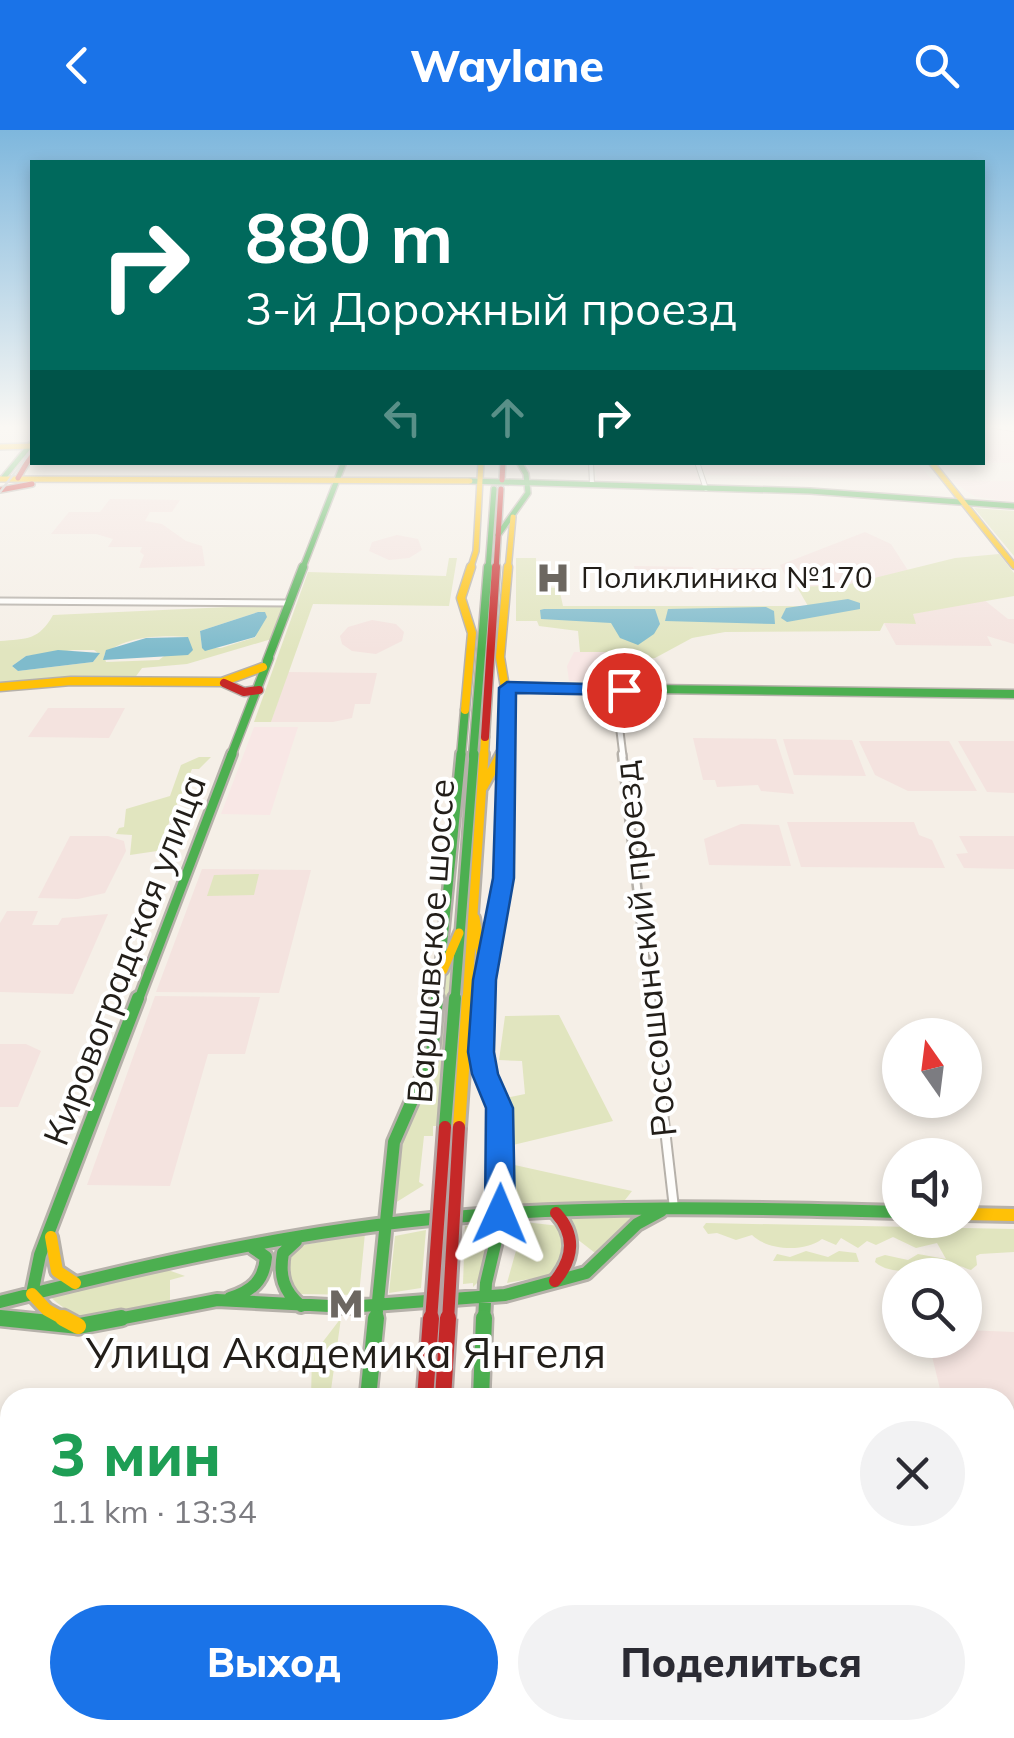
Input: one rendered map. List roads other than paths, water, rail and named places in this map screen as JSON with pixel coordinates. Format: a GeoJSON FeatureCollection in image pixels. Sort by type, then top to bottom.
{"type":"FeatureCollection","features":[{"type":"Feature","properties":{"kind":"main road","name":"Кировоградская улица"},"geometry":{"type":"LineString","coordinates":[[32,1294],[36,1267],[247,693],[262,670],[329,501]]}},
{"type":"Feature","properties":{"kind":"main road"},"geometry":{"type":"LineString","coordinates":[[369,1388],[396,1133],[430,1067],[472,634],[461,598],[476,550],[478,501]]}},
{"type":"Feature","properties":{"kind":"main road","name":"Варшавское шоссе"},"geometry":{"type":"LineString","coordinates":[[426,1388],[488,558],[496,501]]}},
{"type":"Feature","properties":{"kind":"main road","name":"Варшавское шоссе"},"geometry":{"type":"LineString","coordinates":[[444,1388],[498,501]]}},
{"type":"Feature","properties":{"kind":"main road"},"geometry":{"type":"LineString","coordinates":[[498,535],[526,501]]}},
{"type":"Feature","properties":{"kind":"main road"},"geometry":{"type":"LineString","coordinates":[[963,501],[1014,566]]}},
{"type":"Feature","properties":{"kind":"main road"},"geometry":{"type":"LineString","coordinates":[[971,501],[1014,506]]}},
{"type":"Feature","properties":{"kind":"main road"},"geometry":{"type":"LineString","coordinates":[[500,657],[513,517]]}},
{"type":"Feature","properties":{"kind":"main road"},"geometry":{"type":"LineString","coordinates":[[477,529],[488,558]]}},
{"type":"Feature","properties":{"kind":"main road"},"geometry":{"type":"LineString","coordinates":[[482,1388],[485,1296],[500,1214],[500,1108],[485,1074],[481,1052],[484,980],[503,878],[507,741],[507,688],[492,632]]}},
{"type":"Feature","properties":{"kind":"main road"},"geometry":{"type":"LineString","coordinates":[[0,688],[71,680],[222,682],[247,693],[262,670]]}},
{"type":"Feature","properties":{"kind":"main road"},"geometry":{"type":"LineString","coordinates":[[507,688],[1014,694]]}},
{"type":"Feature","properties":{"kind":"main road"},"geometry":{"type":"LineString","coordinates":[[482,788],[507,741]]}},
{"type":"Feature","properties":{"kind":"main road"},"geometry":{"type":"LineString","coordinates":[[474,916],[484,980]]}},
{"type":"Feature","properties":{"kind":"main road"},"geometry":{"type":"LineString","coordinates":[[439,982],[459,932]]}},
{"type":"Feature","properties":{"kind":"main road"},"geometry":{"type":"LineString","coordinates":[[226,1300],[302,1306],[377,1305],[485,1296],[548,1285],[590,1272],[646,1216],[674,1208]]}},
{"type":"Feature","properties":{"kind":"main road"},"geometry":{"type":"LineString","coordinates":[[0,1302],[250,1247],[436,1219],[674,1208],[882,1212]]}},
{"type":"Feature","properties":{"kind":"main road"},"geometry":{"type":"LineString","coordinates":[[548,1285],[564,1274],[571,1257],[568,1226],[553,1212]]}},
{"type":"Feature","properties":{"kind":"main road"},"geometry":{"type":"LineString","coordinates":[[982,1214],[1014,1215]]}},
{"type":"Feature","properties":{"kind":"main road"},"geometry":{"type":"LineString","coordinates":[[52,1230],[49,1252],[54,1270],[65,1280],[77,1283]]}},
{"type":"Feature","properties":{"kind":"main road"},"geometry":{"type":"LineString","coordinates":[[302,1306],[284,1290],[280,1265],[287,1248],[303,1237]]}},
{"type":"Feature","properties":{"kind":"main road"},"geometry":{"type":"LineString","coordinates":[[0,1318],[44,1328],[81,1327],[226,1300],[254,1290],[263,1280],[266,1257],[250,1247]]}},
{"type":"Feature","properties":{"kind":"main road"},"geometry":{"type":"LineString","coordinates":[[32,1294],[47,1310],[81,1327]]}},
{"type":"Feature","properties":{"kind":"street"},"geometry":{"type":"LineString","coordinates":[[0,600],[290,603]]}},
{"type":"Feature","properties":{"kind":"street","name":"Россошанский проезд"},"geometry":{"type":"LineString","coordinates":[[615,690],[674,1208]]}},
{"type":"Feature","properties":{"kind":"water"},"geometry":{"type":"Polygon","coordinates":[[[848,599],[860,603],[860,609],[787,622],[781,618],[786,608],[848,599]]]}},
{"type":"Feature","properties":{"kind":"water"},"geometry":{"type":"Polygon","coordinates":[[[766,607],[774,611],[775,624],[665,621],[668,609],[766,607]]]}},
{"type":"Feature","properties":{"kind":"water"},"geometry":{"type":"Polygon","coordinates":[[[655,609],[660,624],[654,634],[638,645],[620,638],[611,623],[541,619],[540,610],[655,609]]]}},
{"type":"Feature","properties":{"kind":"water"},"geometry":{"type":"Polygon","coordinates":[[[265,612],[267,617],[255,637],[205,651],[202,648],[200,631],[265,612]]]}},
{"type":"Feature","properties":{"kind":"water"},"geometry":{"type":"Polygon","coordinates":[[[188,637],[193,650],[188,655],[103,660],[106,650],[146,638],[188,637]]]}},
{"type":"Feature","properties":{"kind":"water"},"geometry":{"type":"Polygon","coordinates":[[[58,650],[100,653],[93,662],[18,671],[12,666],[26,656],[58,650]]]}},
{"type":"Feature","properties":{"kind":"place","name":"Поликлиника №170"},"geometry":{"type":"Point","coordinates":[553,578]}},
{"type":"Feature","properties":{"kind":"place","name":"Улица Академика Янгеля"},"geometry":{"type":"Point","coordinates":[346,1304]}}]}
